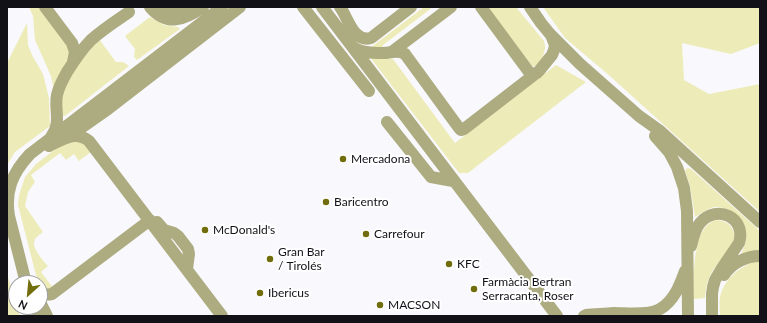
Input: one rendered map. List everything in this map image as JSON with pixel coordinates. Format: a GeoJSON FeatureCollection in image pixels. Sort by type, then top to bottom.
{"type":"FeatureCollection","features":[{"type":"Feature","properties":{"kind":"street"},"geometry":{"type":"LineString","coordinates":[[45,7],[75,48],[73,63]]}},
{"type":"Feature","properties":{"kind":"street"},"geometry":{"type":"LineString","coordinates":[[150,7],[160,16],[173,20],[182,19],[200,9]]}},
{"type":"Feature","properties":{"kind":"street"},"geometry":{"type":"LineString","coordinates":[[166,7],[174,12],[188,14],[200,9]]}},
{"type":"Feature","properties":{"kind":"street"},"geometry":{"type":"LineString","coordinates":[[24,275],[7,207],[9,188],[14,175],[24,161],[30,154],[49,139],[222,7]]}},
{"type":"Feature","properties":{"kind":"street"},"geometry":{"type":"LineString","coordinates":[[30,154],[67,137],[108,109],[240,7]]}},
{"type":"Feature","properties":{"kind":"street"},"geometry":{"type":"LineString","coordinates":[[303,7],[369,92]]}},
{"type":"Feature","properties":{"kind":"street"},"geometry":{"type":"LineString","coordinates":[[322,7],[557,316]]}},
{"type":"Feature","properties":{"kind":"street"},"geometry":{"type":"LineString","coordinates":[[333,7],[357,35],[366,39],[371,38],[411,7]]}},
{"type":"Feature","properties":{"kind":"street"},"geometry":{"type":"LineString","coordinates":[[340,7],[348,24]]}},
{"type":"Feature","properties":{"kind":"street"},"geometry":{"type":"LineString","coordinates":[[393,51],[451,7]]}},
{"type":"Feature","properties":{"kind":"street"},"geometry":{"type":"LineString","coordinates":[[482,7],[529,72],[534,74],[536,73]]}},
{"type":"Feature","properties":{"kind":"street"},"geometry":{"type":"LineString","coordinates":[[351,45],[361,51],[384,53],[399,51],[405,54],[461,130],[539,71],[552,55],[555,45],[554,41],[531,8]]}},
{"type":"Feature","properties":{"kind":"street"},"geometry":{"type":"LineString","coordinates":[[49,139],[53,135],[58,122],[56,101],[59,87],[73,63],[92,39],[128,12]]}},
{"type":"Feature","properties":{"kind":"street"},"geometry":{"type":"LineString","coordinates":[[550,34],[580,64],[639,116],[660,131],[760,222]]}},
{"type":"Feature","properties":{"kind":"street"},"geometry":{"type":"LineString","coordinates":[[639,116],[669,152],[677,167],[684,188],[687,211],[688,316]]}},
{"type":"Feature","properties":{"kind":"street"},"geometry":{"type":"LineString","coordinates":[[387,122],[432,176],[453,181]]}},
{"type":"Feature","properties":{"kind":"street"},"geometry":{"type":"LineString","coordinates":[[67,137],[89,134],[94,137],[164,230],[178,236],[188,249],[189,254],[187,269]]}},
{"type":"Feature","properties":{"kind":"street"},"geometry":{"type":"LineString","coordinates":[[81,136],[89,141],[222,316]]}},
{"type":"Feature","properties":{"kind":"street"},"geometry":{"type":"LineString","coordinates":[[584,316],[651,312],[661,309],[671,299],[679,287],[688,262],[695,232],[701,222],[706,217],[715,213],[721,213],[736,222],[740,227],[741,237],[736,248],[715,280],[713,287],[712,316]]}},
{"type":"Feature","properties":{"kind":"street"},"geometry":{"type":"LineString","coordinates":[[48,295],[52,294],[150,220]]}},
{"type":"Feature","properties":{"kind":"street"},"geometry":{"type":"LineString","coordinates":[[17,250],[30,275]]}},
{"type":"Feature","properties":{"kind":"street"},"geometry":{"type":"LineString","coordinates":[[712,303],[721,279],[731,266],[747,258],[760,256]]}},
{"type":"Feature","properties":{"kind":"green space"},"geometry":{"type":"Polygon","coordinates":[[[29,7],[42,7],[63,34],[69,51],[70,58],[54,90],[51,76],[35,40],[33,16],[29,7]]]}},
{"type":"Feature","properties":{"kind":"green space"},"geometry":{"type":"Polygon","coordinates":[[[424,7],[433,7],[383,45],[382,49],[370,48],[424,7]]]}},
{"type":"Feature","properties":{"kind":"green space"},"geometry":{"type":"Polygon","coordinates":[[[486,7],[516,7],[544,41],[545,49],[542,60],[536,66],[532,66],[486,7]]]}},
{"type":"Feature","properties":{"kind":"green space"},"geometry":{"type":"Polygon","coordinates":[[[543,7],[760,7],[760,43],[731,54],[682,43],[684,80],[709,94],[760,84],[760,212],[611,77],[565,38],[543,7]]]}},
{"type":"Feature","properties":{"kind":"green space"},"geometry":{"type":"Polygon","coordinates":[[[150,17],[164,25],[178,27],[180,29],[137,60],[134,57],[135,49],[125,36],[150,17]]]}},
{"type":"Feature","properties":{"kind":"green space"},"geometry":{"type":"Polygon","coordinates":[[[27,23],[28,45],[43,74],[49,98],[50,126],[15,152],[7,165],[7,63],[27,23]]]}},
{"type":"Feature","properties":{"kind":"green space"},"geometry":{"type":"Polygon","coordinates":[[[99,39],[116,62],[123,62],[129,66],[65,116],[61,115],[60,99],[69,76],[99,39]]]}},
{"type":"Feature","properties":{"kind":"green space"},"geometry":{"type":"Polygon","coordinates":[[[369,56],[393,59],[455,143],[556,65],[586,82],[468,173],[459,173],[369,56]]]}},
{"type":"Feature","properties":{"kind":"green space"},"geometry":{"type":"Polygon","coordinates":[[[81,141],[92,151],[79,161],[74,154],[66,160],[60,153],[31,175],[35,182],[28,192],[25,206],[43,232],[34,241],[34,245],[40,257],[48,266],[41,272],[43,275],[36,275],[18,205],[19,195],[25,177],[36,164],[63,143],[81,141]]]}},
{"type":"Feature","properties":{"kind":"green space"},"geometry":{"type":"Polygon","coordinates":[[[688,168],[691,169],[760,231],[760,251],[741,254],[746,242],[746,230],[741,220],[728,210],[715,207],[695,217],[690,186],[685,171],[688,168]]]}},
{"type":"Feature","properties":{"kind":"green space"},"geometry":{"type":"Polygon","coordinates":[[[716,220],[727,223],[733,230],[735,237],[729,249],[709,277],[705,298],[694,299],[694,273],[700,235],[709,223],[716,220]]]}},
{"type":"Feature","properties":{"kind":"green space"},"geometry":{"type":"Polygon","coordinates":[[[756,261],[760,262],[760,316],[720,316],[720,297],[725,285],[738,270],[756,261]]]}},
{"type":"Feature","properties":{"kind":"green space"},"geometry":{"type":"Polygon","coordinates":[[[7,274],[8,315],[20,316],[7,316],[7,274]]]}},
{"type":"Feature","properties":{"kind":"green space"},"geometry":{"type":"Polygon","coordinates":[[[48,281],[54,289],[48,289],[48,281]]]}},
{"type":"Feature","properties":{"kind":"place","name":"Mercadona"},"geometry":{"type":"Point","coordinates":[343,159]}},
{"type":"Feature","properties":{"kind":"place","name":"Baricentro"},"geometry":{"type":"Point","coordinates":[326,202]}},
{"type":"Feature","properties":{"kind":"place","name":"McDonald's"},"geometry":{"type":"Point","coordinates":[205,230]}},
{"type":"Feature","properties":{"kind":"place","name":"Carrefour"},"geometry":{"type":"Point","coordinates":[366,234]}},
{"type":"Feature","properties":{"kind":"place","name":"Gran Bar / Tirolés"},"geometry":{"type":"Point","coordinates":[270,259]}},
{"type":"Feature","properties":{"kind":"place","name":"KFC"},"geometry":{"type":"Point","coordinates":[449,264]}},
{"type":"Feature","properties":{"kind":"place","name":"Farmàcia Bertran Serracanta, Roser"},"geometry":{"type":"Point","coordinates":[474,289]}},
{"type":"Feature","properties":{"kind":"place","name":"Ibericus"},"geometry":{"type":"Point","coordinates":[260,293]}},
{"type":"Feature","properties":{"kind":"place","name":"MACSON"},"geometry":{"type":"Point","coordinates":[380,305]}}]}
